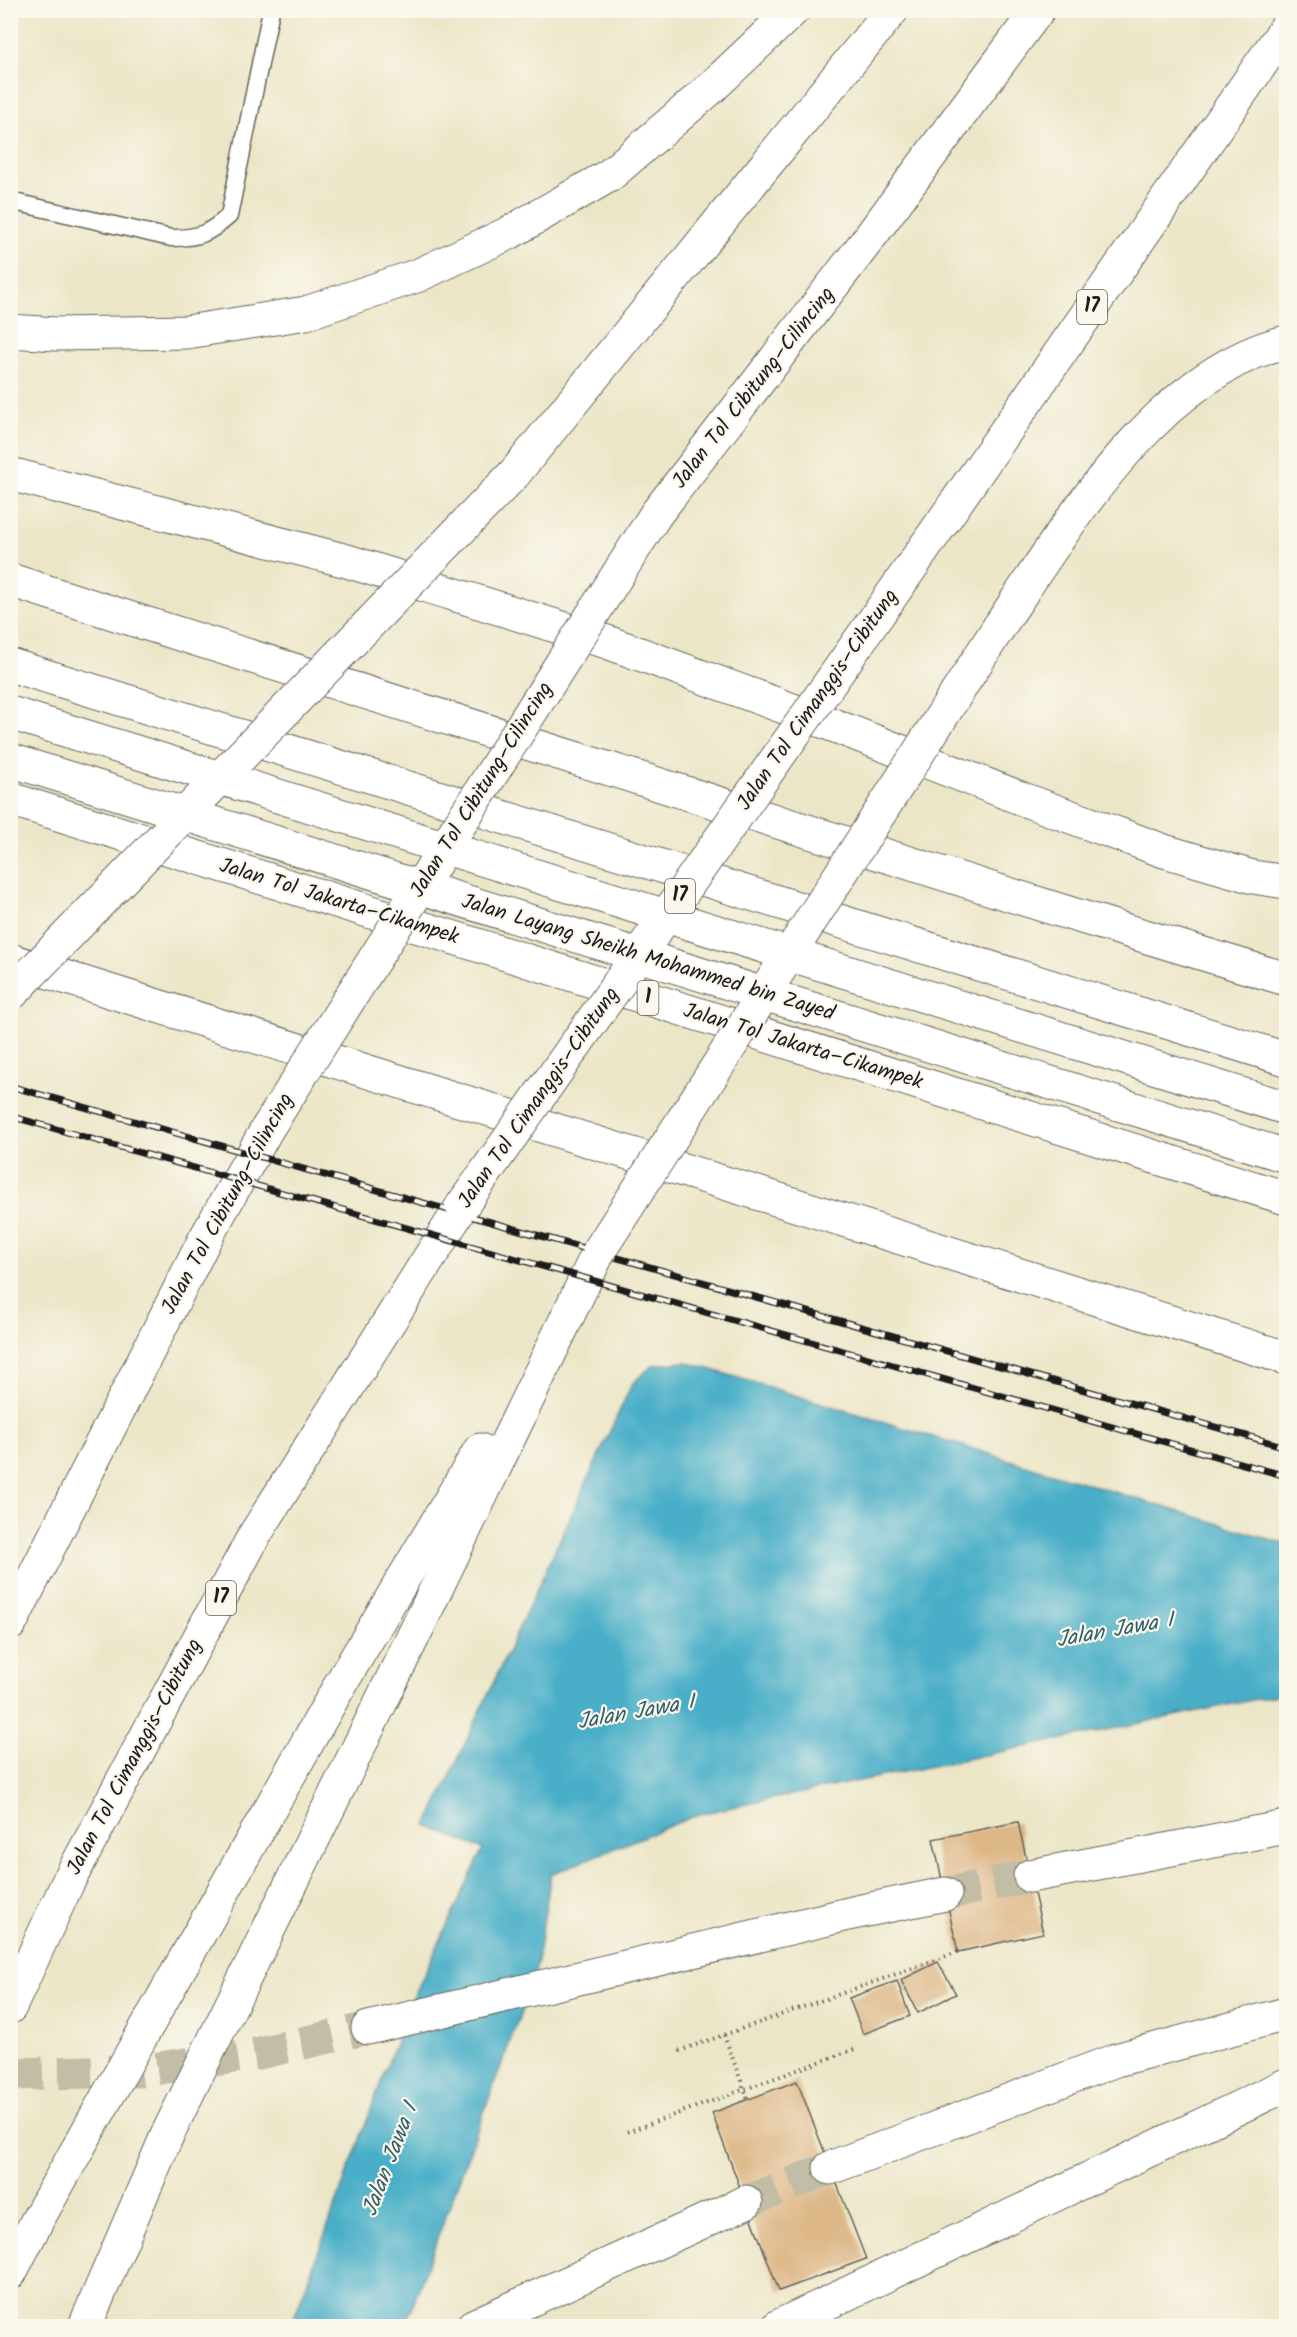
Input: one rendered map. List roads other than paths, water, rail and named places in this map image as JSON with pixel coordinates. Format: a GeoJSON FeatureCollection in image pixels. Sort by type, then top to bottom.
{"type":"FeatureCollection","features":[{"type":"Feature","properties":{"kind":"highway"},"geometry":{"type":"LineString","coordinates":[[10,332],[57,334],[187,332],[306,313],[419,275],[509,233],[610,175],[711,88],[793,10]]}},
{"type":"Feature","properties":{"kind":"highway"},"geometry":{"type":"LineString","coordinates":[[10,995],[514,474],[892,10]]}},
{"type":"Feature","properties":{"kind":"highway","name":"Jalan Tol Cibitung–Cilincing"},"geometry":{"type":"LineString","coordinates":[[10,1623],[205,1239],[267,1129],[656,513],[870,237],[1038,10]]}},
{"type":"Feature","properties":{"kind":"highway","name":"Jalan Tol Cimanggis–Cibitung"},"geometry":{"type":"LineString","coordinates":[[10,2007],[68,1882],[254,1536],[462,1206],[1287,28]]}},
{"type":"Feature","properties":{"kind":"highway"},"geometry":{"type":"LineString","coordinates":[[10,2273],[38,2219],[340,1685],[599,1252],[999,627],[1073,517],[1118,460],[1168,409],[1219,371],[1272,345],[1287,342]]}},
{"type":"Feature","properties":{"kind":"highway"},"geometry":{"type":"LineString","coordinates":[[10,474],[347,561],[595,639],[814,718],[1164,851],[1253,877],[1287,882]]}},
{"type":"Feature","properties":{"kind":"highway"},"geometry":{"type":"LineString","coordinates":[[10,580],[1050,907],[1287,979]]}},
{"type":"Feature","properties":{"kind":"highway"},"geometry":{"type":"LineString","coordinates":[[10,665],[1287,1059]]}},
{"type":"Feature","properties":{"kind":"highway"},"geometry":{"type":"LineString","coordinates":[[10,712],[1287,1108]]}},
{"type":"Feature","properties":{"kind":"highway","name":"Jalan Layang Sheikh Mohammed bin Zayed"},"geometry":{"type":"LineString","coordinates":[[10,760],[1287,1156]]}},
{"type":"Feature","properties":{"kind":"highway","name":"Jalan Tol Jakarta–Cikampek"},"geometry":{"type":"LineString","coordinates":[[10,799],[1287,1198]]}},
{"type":"Feature","properties":{"kind":"highway"},"geometry":{"type":"LineString","coordinates":[[10,960],[1287,1358]]}},
{"type":"Feature","properties":{"kind":"highway"},"geometry":{"type":"LineString","coordinates":[[85,2326],[169,2131],[407,1649],[599,1252]]}},
{"type":"Feature","properties":{"kind":"highway"},"geometry":{"type":"LineString","coordinates":[[1030,1876],[1287,1827]]}},
{"type":"Feature","properties":{"kind":"highway"},"geometry":{"type":"LineString","coordinates":[[368,2028],[857,1912],[945,1894]]}},
{"type":"Feature","properties":{"kind":"highway"},"geometry":{"type":"LineString","coordinates":[[831,2168],[1116,2060],[1287,2014]]}},
{"type":"Feature","properties":{"kind":"highway"},"geometry":{"type":"LineString","coordinates":[[780,2326],[1287,2085]]}},
{"type":"Feature","properties":{"kind":"highway"},"geometry":{"type":"LineString","coordinates":[[473,2326],[746,2202]]}},
{"type":"Feature","properties":{"kind":"lane"},"geometry":{"type":"LineString","coordinates":[[10,201],[171,238],[192,238],[212,231],[229,216],[271,10]]}},
{"type":"Feature","properties":{"kind":"water","name":"Jalan Jawa I"},"geometry":{"type":"Polygon","coordinates":[[[686,1362],[1286,1544],[1286,1693],[699,1814],[551,1874],[535,1974],[405,2326],[291,2326],[408,2009],[483,1849],[427,1826],[632,1384],[653,1365],[686,1362]]]}},
{"type":"Feature","properties":{"kind":"tunnel"},"geometry":{"type":"LineString","coordinates":[[945,1894],[1030,1876]]}},
{"type":"Feature","properties":{"kind":"tunnel"},"geometry":{"type":"LineString","coordinates":[[10,2074],[140,2071],[255,2054],[368,2028]]}},
{"type":"Feature","properties":{"kind":"tunnel"},"geometry":{"type":"LineString","coordinates":[[746,2202],[830,2168]]}},
{"type":"Feature","properties":{"kind":"railway"},"geometry":{"type":"LineString","coordinates":[[10,1086],[1286,1447]]}},
{"type":"Feature","properties":{"kind":"railway"},"geometry":{"type":"LineString","coordinates":[[10,1116],[1286,1476]]}}]}
